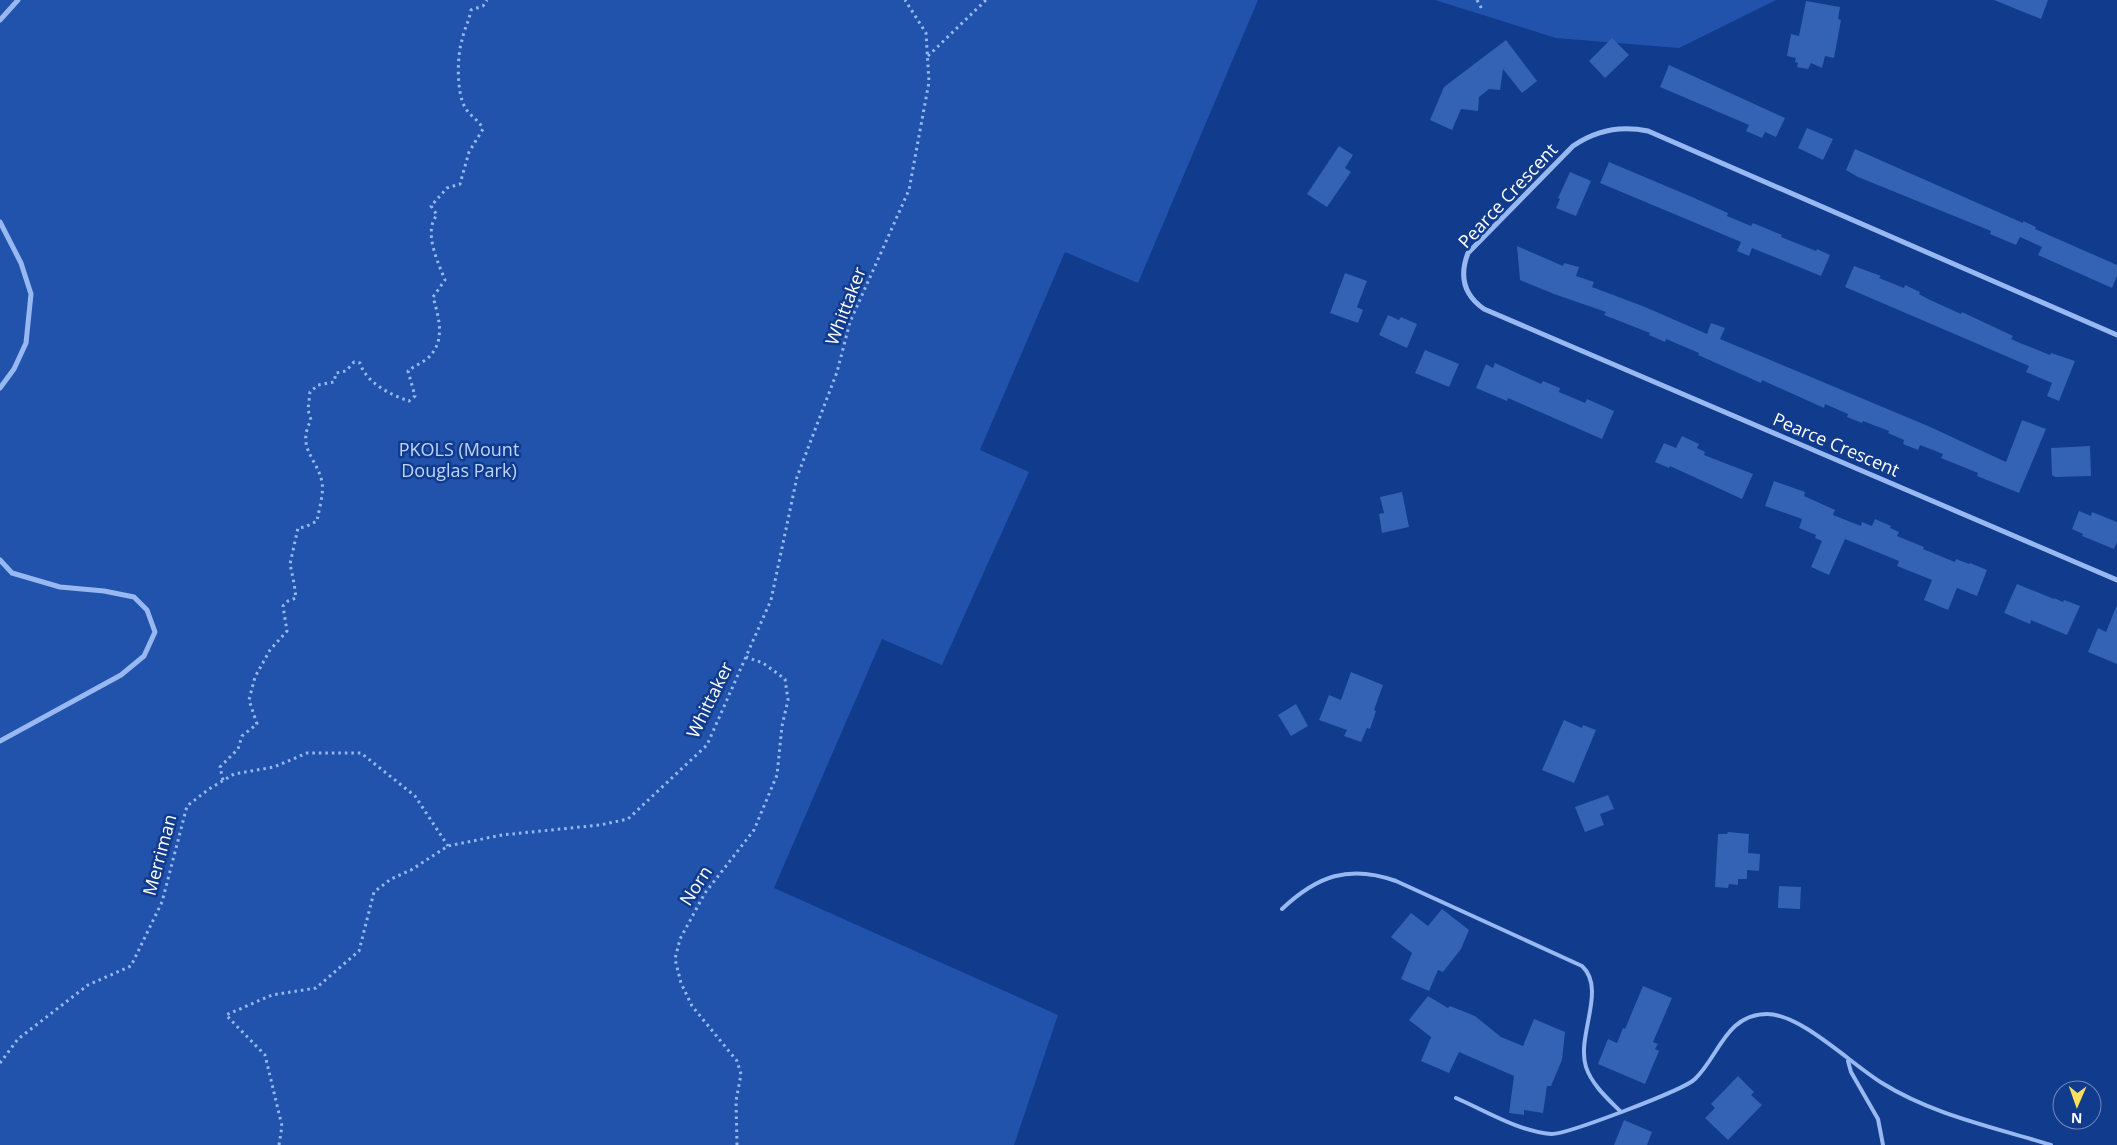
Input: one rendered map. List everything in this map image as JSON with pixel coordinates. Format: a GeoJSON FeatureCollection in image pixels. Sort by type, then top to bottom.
{"type":"FeatureCollection","features":[{"type":"Feature","properties":{"kind":"street"},"geometry":{"type":"LineString","coordinates":[[0,20],[18,0]]}},
{"type":"Feature","properties":{"kind":"street","name":"Pearce Crescent"},"geometry":{"type":"LineString","coordinates":[[2117,335],[1648,131],[1637,129],[1620,128],[1604,131],[1574,146],[1468,254],[1463,272],[1467,291],[1471,298],[1484,309],[2117,580]]}},
{"type":"Feature","properties":{"kind":"street"},"geometry":{"type":"LineString","coordinates":[[0,222],[21,263],[31,294],[26,343],[14,369],[0,388]]}},
{"type":"Feature","properties":{"kind":"street"},"geometry":{"type":"LineString","coordinates":[[0,560],[12,573],[60,587],[104,591],[134,597],[147,610],[155,632],[144,656],[120,675],[0,741]]}},
{"type":"Feature","properties":{"kind":"lane"},"geometry":{"type":"LineString","coordinates":[[1282,909],[1297,895],[1319,881],[1347,874],[1373,874],[1396,881],[1582,966],[1588,973],[1592,998],[1583,1042],[1586,1066],[1594,1083],[1620,1112]]}},
{"type":"Feature","properties":{"kind":"lane"},"geometry":{"type":"LineString","coordinates":[[1456,1098],[1526,1129],[1553,1134],[1620,1112],[1681,1088],[1693,1081],[1726,1034],[1734,1026],[1755,1016],[1774,1014],[1793,1020],[1884,1084],[1923,1105],[1965,1120],[2051,1145]]}},
{"type":"Feature","properties":{"kind":"lane"},"geometry":{"type":"LineString","coordinates":[[1848,1060],[1851,1072],[1878,1119],[1883,1145]]}},
{"type":"Feature","properties":{"kind":"path"},"geometry":{"type":"LineString","coordinates":[[223,780],[220,766],[238,749],[242,736],[256,724],[249,700],[255,677],[270,650],[287,631],[283,606],[288,601],[296,598],[290,564],[298,528],[317,521],[322,483],[306,448],[307,429],[311,420],[308,410],[310,392],[318,386],[334,382],[336,373],[346,371],[354,362],[360,363],[362,371],[390,395],[410,401],[415,396],[408,371],[428,357],[438,344],[441,329],[433,297],[446,280],[431,239],[432,220],[437,215],[431,206],[447,188],[460,184],[469,152],[483,129],[480,121],[466,108],[459,83],[462,40],[471,10],[483,6],[487,0]]}},
{"type":"Feature","properties":{"kind":"path","name":"Whittaker"},"geometry":{"type":"LineString","coordinates":[[279,1145],[282,1126],[265,1055],[226,1015],[272,995],[316,988],[359,951],[374,892],[391,878],[411,870],[448,846],[502,835],[600,825],[628,819],[707,745],[771,600],[798,476],[837,372],[850,322],[909,190],[929,82],[926,33],[905,0]]}},
{"type":"Feature","properties":{"kind":"path"},"geometry":{"type":"LineString","coordinates":[[927,56],[986,0]]}},
{"type":"Feature","properties":{"kind":"path"},"geometry":{"type":"LineString","coordinates":[[1477,0],[1483,11]]}},
{"type":"Feature","properties":{"kind":"path","name":"Norn"},"geometry":{"type":"LineString","coordinates":[[737,1145],[736,1101],[741,1074],[737,1061],[692,1006],[681,983],[676,959],[680,940],[705,893],[754,830],[777,775],[782,726],[788,700],[785,679],[763,663],[746,657]]}},
{"type":"Feature","properties":{"kind":"path","name":"Merriman"},"geometry":{"type":"LineString","coordinates":[[0,1063],[18,1039],[88,985],[130,966],[162,902],[187,806],[209,788],[234,774],[274,767],[307,753],[361,753],[414,796],[448,846]]}},
{"type":"Feature","properties":{"kind":"green space","name":"PKOLS (Mount Douglas Park)"},"geometry":{"type":"Polygon","coordinates":[[[0,0],[1258,0],[1138,283],[1065,252],[980,450],[1029,472],[942,665],[882,639],[774,888],[1058,1015],[1014,1145],[0,1145],[0,0]]]}},
{"type":"Feature","properties":{"kind":"green space"},"geometry":{"type":"Polygon","coordinates":[[[1435,0],[1776,0],[1679,48],[1556,38],[1435,0]]]}},
{"type":"Feature","properties":{"kind":"building"},"geometry":{"type":"Polygon","coordinates":[[[1994,0],[2048,0],[2041,19],[1994,0]]]}},
{"type":"Feature","properties":{"kind":"building"},"geometry":{"type":"Polygon","coordinates":[[[1806,1],[1840,7],[1838,19],[1841,20],[1834,58],[1825,56],[1822,68],[1811,63],[1808,69],[1797,67],[1796,58],[1787,56],[1791,34],[1799,36],[1806,1]]]}},
{"type":"Feature","properties":{"kind":"building"},"geometry":{"type":"Polygon","coordinates":[[[1612,38],[1629,55],[1605,78],[1589,61],[1612,38]]]}},
{"type":"Feature","properties":{"kind":"building"},"geometry":{"type":"Polygon","coordinates":[[[1506,40],[1537,81],[1522,93],[1503,69],[1500,90],[1489,89],[1479,97],[1478,111],[1461,109],[1452,130],[1430,120],[1444,87],[1506,40]]]}},
{"type":"Feature","properties":{"kind":"building"},"geometry":{"type":"Polygon","coordinates":[[[1669,65],[1785,118],[1776,137],[1765,132],[1762,138],[1746,131],[1749,125],[1660,87],[1669,65]]]}},
{"type":"Feature","properties":{"kind":"building"},"geometry":{"type":"Polygon","coordinates":[[[1807,128],[1833,139],[1823,160],[1798,148],[1807,128]]]}},
{"type":"Feature","properties":{"kind":"building"},"geometry":{"type":"Polygon","coordinates":[[[1339,146],[1353,155],[1345,168],[1351,172],[1327,207],[1307,194],[1339,146]]]}},
{"type":"Feature","properties":{"kind":"building"},"geometry":{"type":"Polygon","coordinates":[[[1855,149],[2023,223],[2023,221],[2036,227],[2035,229],[2117,265],[2117,276],[2112,288],[2038,255],[2042,247],[2020,237],[2016,245],[1990,234],[1991,231],[1858,177],[1846,170],[1855,149]]]}},
{"type":"Feature","properties":{"kind":"building"},"geometry":{"type":"Polygon","coordinates":[[[1609,162],[1728,213],[1727,216],[1751,226],[1753,223],[1782,235],[1781,237],[1830,255],[1821,276],[1752,248],[1749,256],[1737,251],[1741,242],[1600,183],[1609,162]]]}},
{"type":"Feature","properties":{"kind":"building"},"geometry":{"type":"Polygon","coordinates":[[[1570,172],[1591,181],[1576,216],[1556,208],[1560,199],[1558,198],[1570,172]]]}},
{"type":"Feature","properties":{"kind":"building"},"geometry":{"type":"Polygon","coordinates":[[[1517,246],[1563,266],[1564,263],[1579,267],[1576,276],[1594,282],[1592,287],[1645,307],[1707,334],[1711,323],[1725,328],[1720,339],[1928,426],[2006,462],[2022,420],[2046,429],[2019,493],[1977,476],[1978,473],[1941,458],[1943,454],[1920,445],[1918,450],[1903,444],[1904,440],[1888,433],[1889,431],[1847,417],[1848,414],[1825,404],[1824,408],[1762,380],[1761,383],[1698,355],[1699,353],[1666,339],[1665,342],[1649,335],[1650,333],[1604,315],[1606,312],[1520,280],[1517,246]]]}},
{"type":"Feature","properties":{"kind":"building"},"geometry":{"type":"Polygon","coordinates":[[[1854,266],[1881,276],[1879,278],[1904,288],[1905,285],[1920,292],[1919,294],[1928,299],[1961,314],[1962,312],[2013,336],[2011,339],[2020,343],[2050,355],[2051,353],[2075,361],[2059,401],[2047,396],[2052,383],[2026,372],[2029,366],[1845,287],[1854,266]]]}},
{"type":"Feature","properties":{"kind":"building"},"geometry":{"type":"Polygon","coordinates":[[[1345,273],[1367,281],[1357,307],[1363,310],[1358,323],[1330,313],[1345,273]]]}},
{"type":"Feature","properties":{"kind":"building"},"geometry":{"type":"Polygon","coordinates":[[[1388,315],[1399,320],[1401,317],[1417,324],[1407,348],[1379,335],[1388,315]]]}},
{"type":"Feature","properties":{"kind":"building"},"geometry":{"type":"Polygon","coordinates":[[[1425,350],[1459,364],[1449,387],[1415,373],[1425,350]]]}},
{"type":"Feature","properties":{"kind":"building"},"geometry":{"type":"Polygon","coordinates":[[[1495,363],[1541,384],[1543,381],[1560,388],[1559,392],[1585,403],[1587,399],[1614,411],[1602,439],[1508,398],[1507,401],[1476,388],[1486,364],[1493,368],[1495,363]]]}},
{"type":"Feature","properties":{"kind":"building"},"geometry":{"type":"Polygon","coordinates":[[[1682,436],[1699,444],[1697,448],[1705,452],[1704,455],[1753,474],[1742,499],[1670,466],[1669,468],[1655,462],[1664,443],[1676,448],[1682,436]]]}},
{"type":"Feature","properties":{"kind":"building"},"geometry":{"type":"Polygon","coordinates":[[[2090,446],[2091,476],[2055,477],[2052,475],[2051,448],[2090,446]]]}},
{"type":"Feature","properties":{"kind":"building"},"geometry":{"type":"Polygon","coordinates":[[[1774,481],[1805,492],[1804,496],[1835,510],[1833,515],[1861,526],[1862,522],[1872,526],[1875,519],[1899,532],[1897,536],[1924,547],[1923,549],[1955,562],[1956,559],[1987,570],[1977,596],[1957,588],[1948,610],[1924,600],[1932,580],[1897,566],[1899,561],[1845,539],[1829,575],[1811,567],[1822,541],[1815,538],[1816,535],[1799,528],[1802,519],[1765,506],[1774,481]]]}},
{"type":"Feature","properties":{"kind":"building"},"geometry":{"type":"Polygon","coordinates":[[[1402,492],[1409,527],[1382,533],[1379,514],[1384,513],[1380,497],[1402,492]]]}},
{"type":"Feature","properties":{"kind":"building"},"geometry":{"type":"Polygon","coordinates":[[[2079,511],[2091,516],[2092,512],[2117,522],[2117,542],[2114,549],[2082,536],[2083,534],[2072,529],[2079,511]]]}},
{"type":"Feature","properties":{"kind":"building"},"geometry":{"type":"Polygon","coordinates":[[[2017,584],[2054,599],[2063,602],[2064,600],[2080,606],[2067,635],[2031,620],[2030,624],[2004,613],[2017,584]]]}},
{"type":"Feature","properties":{"kind":"building"},"geometry":{"type":"Polygon","coordinates":[[[2117,605],[2117,664],[2088,652],[2098,628],[2106,632],[2117,605]]]}},
{"type":"Feature","properties":{"kind":"building"},"geometry":{"type":"Polygon","coordinates":[[[1351,672],[1383,685],[1374,710],[1376,711],[1370,729],[1367,728],[1361,742],[1344,736],[1347,730],[1319,720],[1329,695],[1341,700],[1351,672]]]}},
{"type":"Feature","properties":{"kind":"building"},"geometry":{"type":"Polygon","coordinates":[[[1296,704],[1308,726],[1291,736],[1278,715],[1296,704]]]}},
{"type":"Feature","properties":{"kind":"building"},"geometry":{"type":"Polygon","coordinates":[[[1564,720],[1582,728],[1583,725],[1596,730],[1574,783],[1542,770],[1564,720]]]}},
{"type":"Feature","properties":{"kind":"building"},"geometry":{"type":"Polygon","coordinates":[[[1608,795],[1614,809],[1600,814],[1604,825],[1585,832],[1575,807],[1608,795]]]}},
{"type":"Feature","properties":{"kind":"building"},"geometry":{"type":"Polygon","coordinates":[[[1728,832],[1749,834],[1748,853],[1760,854],[1759,871],[1747,870],[1747,879],[1738,879],[1738,885],[1729,884],[1728,888],[1715,887],[1718,834],[1727,834],[1728,832]]]}},
{"type":"Feature","properties":{"kind":"building"},"geometry":{"type":"Polygon","coordinates":[[[1779,886],[1801,887],[1800,909],[1778,908],[1779,886]]]}},
{"type":"Feature","properties":{"kind":"building"},"geometry":{"type":"Polygon","coordinates":[[[1442,909],[1469,930],[1461,949],[1443,972],[1438,970],[1429,991],[1401,979],[1412,953],[1391,937],[1411,913],[1428,926],[1442,909]]]}},
{"type":"Feature","properties":{"kind":"building"},"geometry":{"type":"Polygon","coordinates":[[[1643,986],[1672,998],[1653,1042],[1658,1044],[1655,1049],[1659,1051],[1645,1084],[1598,1064],[1608,1039],[1617,1043],[1643,986]]]}},
{"type":"Feature","properties":{"kind":"building"},"geometry":{"type":"Polygon","coordinates":[[[1428,996],[1448,1008],[1450,1006],[1475,1016],[1501,1037],[1523,1046],[1534,1019],[1565,1032],[1562,1060],[1551,1086],[1547,1086],[1543,1113],[1524,1110],[1524,1115],[1509,1113],[1514,1076],[1459,1052],[1449,1073],[1421,1061],[1431,1037],[1409,1020],[1428,996]]]}},
{"type":"Feature","properties":{"kind":"building"},"geometry":{"type":"Polygon","coordinates":[[[1738,1076],[1754,1092],[1751,1095],[1762,1105],[1728,1140],[1705,1118],[1715,1108],[1711,1104],[1738,1076]]]}},
{"type":"Feature","properties":{"kind":"building"},"geometry":{"type":"Polygon","coordinates":[[[1624,1120],[1652,1132],[1647,1145],[1614,1145],[1624,1120]]]}}]}
